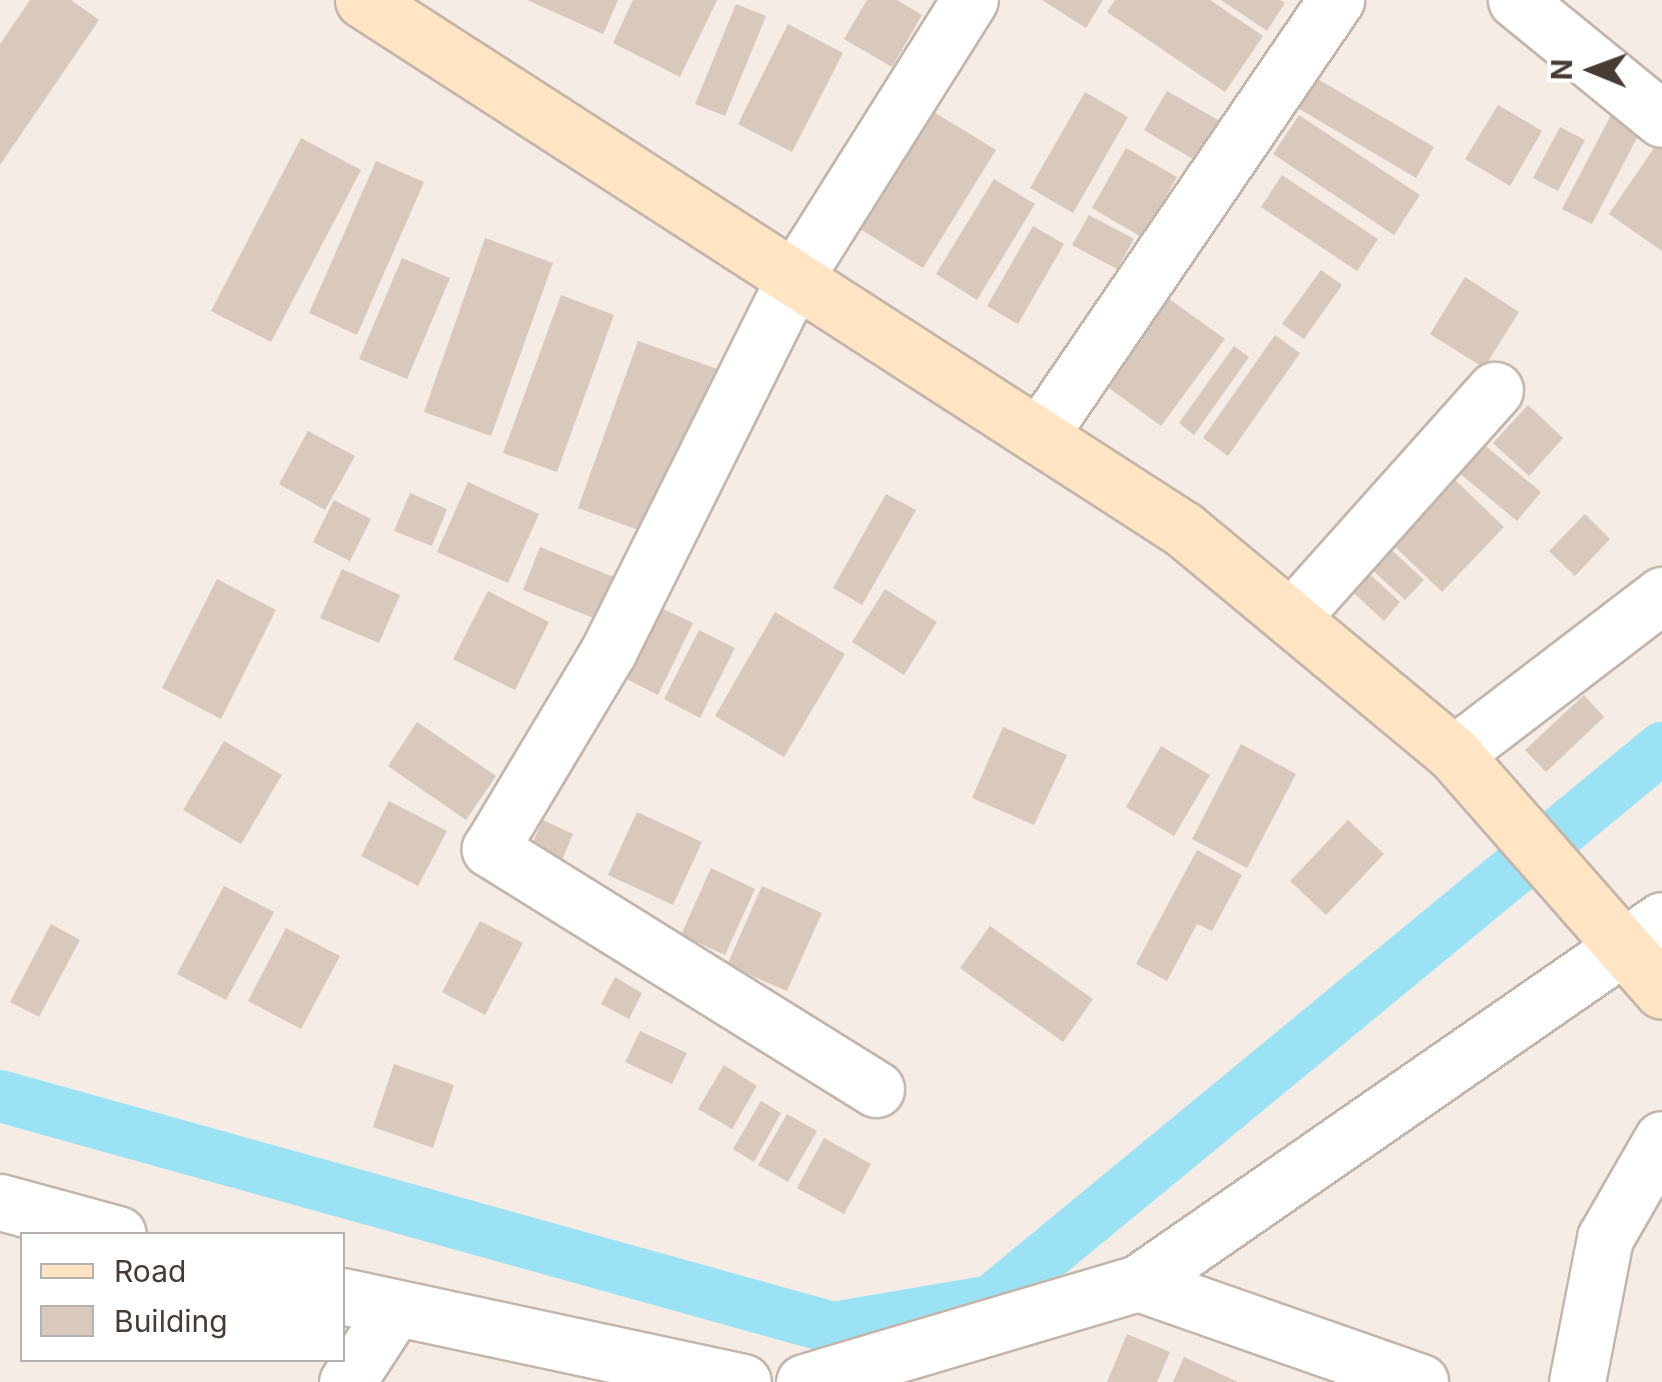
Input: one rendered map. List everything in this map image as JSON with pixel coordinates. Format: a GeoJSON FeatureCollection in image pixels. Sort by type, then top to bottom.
{"type":"FeatureCollection","features":[{"type":"Feature","properties":{"kind":"main road"},"geometry":{"type":"LineString","coordinates":[[363,0],[1183,529],[1461,762],[1640,948]]}},
{"type":"Feature","properties":{"kind":"street"},"geometry":{"type":"LineString","coordinates":[[876,1089],[490,849],[608,652],[794,279],[970,0]]}},
{"type":"Feature","properties":{"kind":"street"},"geometry":{"type":"LineString","coordinates":[[1039,436],[1336,0]]}},
{"type":"Feature","properties":{"kind":"street"},"geometry":{"type":"LineString","coordinates":[[1516,0],[1662,119]]}},
{"type":"Feature","properties":{"kind":"street"},"geometry":{"type":"LineString","coordinates":[[1291,618],[1496,390]]}},
{"type":"Feature","properties":{"kind":"street"},"geometry":{"type":"LineString","coordinates":[[1461,762],[1662,595]]}},
{"type":"Feature","properties":{"kind":"street"},"geometry":{"type":"LineString","coordinates":[[804,1382],[1138,1283],[1640,948]]}},
{"type":"Feature","properties":{"kind":"street"},"geometry":{"type":"LineString","coordinates":[[1577,1382],[1604,1238],[1662,1139]]}},
{"type":"Feature","properties":{"kind":"street"},"geometry":{"type":"LineString","coordinates":[[0,1202],[111,1232]]}},
{"type":"Feature","properties":{"kind":"street"},"geometry":{"type":"LineString","coordinates":[[1138,1283],[1420,1382]]}},
{"type":"Feature","properties":{"kind":"street"},"geometry":{"type":"LineString","coordinates":[[347,1382],[368,1303],[743,1382]]}},
{"type":"Feature","properties":{"kind":"building"},"geometry":{"type":"Polygon","coordinates":[[[30,0],[71,0],[99,20],[0,165],[0,44],[30,0]]]}},
{"type":"Feature","properties":{"kind":"building"},"geometry":{"type":"Polygon","coordinates":[[[527,0],[618,0],[603,34],[527,0]]]}},
{"type":"Feature","properties":{"kind":"building"},"geometry":{"type":"Polygon","coordinates":[[[633,0],[717,0],[680,77],[613,43],[633,0]]]}},
{"type":"Feature","properties":{"kind":"building"},"geometry":{"type":"Polygon","coordinates":[[[867,0],[897,0],[922,15],[892,67],[844,39],[867,0]]]}},
{"type":"Feature","properties":{"kind":"building"},"geometry":{"type":"Polygon","coordinates":[[[1042,0],[1103,0],[1086,28],[1042,0]]]}},
{"type":"Feature","properties":{"kind":"building"},"geometry":{"type":"Polygon","coordinates":[[[1115,0],[1210,0],[1263,36],[1225,92],[1107,12],[1115,0]]]}},
{"type":"Feature","properties":{"kind":"building"},"geometry":{"type":"Polygon","coordinates":[[[1221,0],[1280,0],[1285,3],[1267,31],[1221,0]]]}},
{"type":"Feature","properties":{"kind":"building"},"geometry":{"type":"Polygon","coordinates":[[[736,4],[766,16],[725,116],[695,104],[736,4]]]}},
{"type":"Feature","properties":{"kind":"building"},"geometry":{"type":"Polygon","coordinates":[[[788,24],[843,53],[792,152],[738,124],[788,24]]]}},
{"type":"Feature","properties":{"kind":"building"},"geometry":{"type":"Polygon","coordinates":[[[1314,77],[1434,147],[1416,178],[1296,107],[1314,77]]]}},
{"type":"Feature","properties":{"kind":"building"},"geometry":{"type":"Polygon","coordinates":[[[1167,91],[1220,121],[1196,161],[1144,130],[1167,91]]]}},
{"type":"Feature","properties":{"kind":"building"},"geometry":{"type":"Polygon","coordinates":[[[1085,92],[1128,117],[1073,213],[1030,188],[1085,92]]]}},
{"type":"Feature","properties":{"kind":"building"},"geometry":{"type":"Polygon","coordinates":[[[1498,105],[1542,131],[1510,186],[1465,159],[1498,105]]]}},
{"type":"Feature","properties":{"kind":"building"},"geometry":{"type":"Polygon","coordinates":[[[934,112],[996,150],[923,268],[860,229],[934,112]]]}},
{"type":"Feature","properties":{"kind":"building"},"geometry":{"type":"Polygon","coordinates":[[[1299,115],[1420,195],[1394,235],[1273,154],[1299,115]]]}},
{"type":"Feature","properties":{"kind":"building"},"geometry":{"type":"Polygon","coordinates":[[[1611,115],[1641,130],[1592,224],[1562,209],[1611,115]]]}},
{"type":"Feature","properties":{"kind":"building"},"geometry":{"type":"Polygon","coordinates":[[[1560,127],[1585,140],[1558,191],[1533,178],[1560,127]]]}},
{"type":"Feature","properties":{"kind":"building"},"geometry":{"type":"Polygon","coordinates":[[[301,138],[361,170],[271,342],[211,311],[301,138]]]}},
{"type":"Feature","properties":{"kind":"building"},"geometry":{"type":"Polygon","coordinates":[[[1658,142],[1662,144],[1662,251],[1609,214],[1658,142]]]}},
{"type":"Feature","properties":{"kind":"building"},"geometry":{"type":"Polygon","coordinates":[[[1126,148],[1177,177],[1143,238],[1092,208],[1126,148]]]}},
{"type":"Feature","properties":{"kind":"building"},"geometry":{"type":"Polygon","coordinates":[[[376,161],[424,182],[357,335],[309,313],[376,161]]]}},
{"type":"Feature","properties":{"kind":"building"},"geometry":{"type":"Polygon","coordinates":[[[1282,175],[1378,239],[1357,271],[1261,207],[1282,175]]]}},
{"type":"Feature","properties":{"kind":"building"},"geometry":{"type":"Polygon","coordinates":[[[994,179],[1035,204],[977,300],[936,274],[994,179]]]}},
{"type":"Feature","properties":{"kind":"building"},"geometry":{"type":"Polygon","coordinates":[[[1089,215],[1134,239],[1117,269],[1072,245],[1089,215]]]}},
{"type":"Feature","properties":{"kind":"building"},"geometry":{"type":"Polygon","coordinates":[[[1033,226],[1064,244],[1018,324],[987,306],[1033,226]]]}},
{"type":"Feature","properties":{"kind":"building"},"geometry":{"type":"Polygon","coordinates":[[[485,238],[553,263],[491,436],[424,412],[485,238]]]}},
{"type":"Feature","properties":{"kind":"building"},"geometry":{"type":"Polygon","coordinates":[[[402,258],[450,278],[407,379],[359,359],[402,258]]]}},
{"type":"Feature","properties":{"kind":"building"},"geometry":{"type":"Polygon","coordinates":[[[1321,270],[1342,285],[1304,339],[1282,324],[1321,270]]]}},
{"type":"Feature","properties":{"kind":"building"},"geometry":{"type":"Polygon","coordinates":[[[1465,277],[1519,312],[1484,368],[1430,334],[1465,277]]]}},
{"type":"Feature","properties":{"kind":"building"},"geometry":{"type":"Polygon","coordinates":[[[561,295],[614,315],[557,472],[503,453],[561,295]]]}},
{"type":"Feature","properties":{"kind":"building"},"geometry":{"type":"Polygon","coordinates":[[[1168,298],[1225,339],[1161,426],[1105,385],[1168,298]]]}},
{"type":"Feature","properties":{"kind":"building"},"geometry":{"type":"Polygon","coordinates":[[[1275,335],[1300,353],[1228,456],[1203,438],[1275,335]]]}},
{"type":"Feature","properties":{"kind":"building"},"geometry":{"type":"Polygon","coordinates":[[[638,341],[723,371],[663,539],[578,508],[638,341]]]}},
{"type":"Feature","properties":{"kind":"building"},"geometry":{"type":"Polygon","coordinates":[[[1234,346],[1249,357],[1194,435],[1179,423],[1234,346]]]}},
{"type":"Feature","properties":{"kind":"building"},"geometry":{"type":"Polygon","coordinates":[[[1528,405],[1563,438],[1529,476],[1493,443],[1528,405]]]}},
{"type":"Feature","properties":{"kind":"building"},"geometry":{"type":"Polygon","coordinates":[[[308,431],[355,456],[325,510],[279,484],[308,431]]]}},
{"type":"Feature","properties":{"kind":"building"},"geometry":{"type":"Polygon","coordinates":[[[1482,443],[1541,492],[1517,521],[1457,471],[1482,443]]]}},
{"type":"Feature","properties":{"kind":"building"},"geometry":{"type":"Polygon","coordinates":[[[1451,476],[1504,527],[1442,592],[1389,541],[1451,476]]]}},
{"type":"Feature","properties":{"kind":"building"},"geometry":{"type":"Polygon","coordinates":[[[468,482],[539,514],[508,583],[437,552],[468,482]]]}},
{"type":"Feature","properties":{"kind":"building"},"geometry":{"type":"Polygon","coordinates":[[[410,493],[447,509],[432,546],[394,531],[410,493]]]}},
{"type":"Feature","properties":{"kind":"building"},"geometry":{"type":"Polygon","coordinates":[[[886,494],[916,510],[862,605],[833,588],[886,494]]]}},
{"type":"Feature","properties":{"kind":"building"},"geometry":{"type":"Polygon","coordinates":[[[334,500],[371,519],[350,561],[313,542],[334,500]]]}},
{"type":"Feature","properties":{"kind":"building"},"geometry":{"type":"Polygon","coordinates":[[[1585,514],[1610,539],[1575,576],[1549,551],[1585,514]]]}},
{"type":"Feature","properties":{"kind":"building"},"geometry":{"type":"Polygon","coordinates":[[[1386,545],[1424,580],[1405,600],[1368,566],[1386,545]]]}},
{"type":"Feature","properties":{"kind":"building"},"geometry":{"type":"Polygon","coordinates":[[[540,547],[633,585],[616,627],[523,590],[540,547]]]}},
{"type":"Feature","properties":{"kind":"building"},"geometry":{"type":"Polygon","coordinates":[[[1362,567],[1400,602],[1384,621],[1345,585],[1362,567]]]}},
{"type":"Feature","properties":{"kind":"building"},"geometry":{"type":"Polygon","coordinates":[[[342,569],[400,595],[379,643],[320,618],[342,569]]]}},
{"type":"Feature","properties":{"kind":"building"},"geometry":{"type":"Polygon","coordinates":[[[217,579],[276,610],[221,719],[162,688],[217,579]]]}},
{"type":"Feature","properties":{"kind":"building"},"geometry":{"type":"Polygon","coordinates":[[[885,589],[937,622],[904,675],[852,642],[885,589]]]}},
{"type":"Feature","properties":{"kind":"building"},"geometry":{"type":"Polygon","coordinates":[[[488,591],[549,622],[515,690],[453,659],[488,591]]]}},
{"type":"Feature","properties":{"kind":"building"},"geometry":{"type":"Polygon","coordinates":[[[653,604],[693,623],[658,695],[619,675],[653,604]]]}},
{"type":"Feature","properties":{"kind":"building"},"geometry":{"type":"Polygon","coordinates":[[[775,612],[845,654],[784,757],[715,716],[775,612]]]}},
{"type":"Feature","properties":{"kind":"building"},"geometry":{"type":"Polygon","coordinates":[[[699,630],[735,648],[700,718],[664,699],[699,630]]]}},
{"type":"Feature","properties":{"kind":"building"},"geometry":{"type":"Polygon","coordinates":[[[1584,695],[1604,717],[1546,772],[1525,750],[1584,695]]]}},
{"type":"Feature","properties":{"kind":"building"},"geometry":{"type":"Polygon","coordinates":[[[417,722],[496,776],[466,820],[388,766],[417,722]]]}},
{"type":"Feature","properties":{"kind":"building"},"geometry":{"type":"Polygon","coordinates":[[[1003,727],[1067,755],[1034,825],[972,798],[1003,727]]]}},
{"type":"Feature","properties":{"kind":"building"},"geometry":{"type":"Polygon","coordinates":[[[224,741],[282,775],[241,844],[183,810],[224,741]]]}},
{"type":"Feature","properties":{"kind":"building"},"geometry":{"type":"Polygon","coordinates":[[[1241,744],[1296,774],[1247,868],[1192,839],[1241,744]]]}},
{"type":"Feature","properties":{"kind":"building"},"geometry":{"type":"Polygon","coordinates":[[[1161,746],[1210,775],[1174,836],[1126,807],[1161,746]]]}},
{"type":"Feature","properties":{"kind":"building"},"geometry":{"type":"Polygon","coordinates":[[[389,801],[447,831],[418,886],[361,856],[389,801]]]}},
{"type":"Feature","properties":{"kind":"building"},"geometry":{"type":"Polygon","coordinates":[[[637,812],[702,842],[673,905],[608,875],[637,812]]]}},
{"type":"Feature","properties":{"kind":"building"},"geometry":{"type":"Polygon","coordinates":[[[543,820],[573,834],[562,860],[531,846],[543,820]]]}},
{"type":"Feature","properties":{"kind":"building"},"geometry":{"type":"Polygon","coordinates":[[[1348,820],[1384,854],[1326,915],[1290,881],[1348,820]]]}},
{"type":"Feature","properties":{"kind":"building"},"geometry":{"type":"Polygon","coordinates":[[[1197,850],[1242,875],[1212,931],[1197,924],[1167,981],[1136,964],[1197,850]]]}},
{"type":"Feature","properties":{"kind":"building"},"geometry":{"type":"Polygon","coordinates":[[[711,868],[755,889],[725,955],[681,935],[711,868]]]}},
{"type":"Feature","properties":{"kind":"building"},"geometry":{"type":"Polygon","coordinates":[[[224,886],[274,912],[226,1000],[177,974],[224,886]]]}},
{"type":"Feature","properties":{"kind":"building"},"geometry":{"type":"Polygon","coordinates":[[[762,886],[822,913],[787,991],[727,965],[762,886]]]}},
{"type":"Feature","properties":{"kind":"building"},"geometry":{"type":"Polygon","coordinates":[[[480,921],[523,943],[485,1015],[442,992],[480,921]]]}},
{"type":"Feature","properties":{"kind":"building"},"geometry":{"type":"Polygon","coordinates":[[[51,924],[80,940],[39,1017],[10,1002],[51,924]]]}},
{"type":"Feature","properties":{"kind":"building"},"geometry":{"type":"Polygon","coordinates":[[[990,926],[1093,999],[1063,1042],[960,968],[990,926]]]}},
{"type":"Feature","properties":{"kind":"building"},"geometry":{"type":"Polygon","coordinates":[[[286,928],[340,956],[301,1029],[248,1001],[286,928]]]}},
{"type":"Feature","properties":{"kind":"building"},"geometry":{"type":"Polygon","coordinates":[[[615,977],[642,993],[629,1019],[601,1004],[615,977]]]}},
{"type":"Feature","properties":{"kind":"building"},"geometry":{"type":"Polygon","coordinates":[[[640,1031],[687,1053],[672,1084],[625,1062],[640,1031]]]}},
{"type":"Feature","properties":{"kind":"building"},"geometry":{"type":"Polygon","coordinates":[[[394,1064],[454,1085],[433,1148],[373,1127],[394,1064]]]}},
{"type":"Feature","properties":{"kind":"building"},"geometry":{"type":"Polygon","coordinates":[[[724,1065],[757,1086],[732,1129],[698,1109],[724,1065]]]}},
{"type":"Feature","properties":{"kind":"building"},"geometry":{"type":"Polygon","coordinates":[[[761,1101],[781,1113],[754,1162],[733,1149],[761,1101]]]}},
{"type":"Feature","properties":{"kind":"building"},"geometry":{"type":"Polygon","coordinates":[[[787,1114],[817,1131],[788,1182],[758,1165],[787,1114]]]}},
{"type":"Feature","properties":{"kind":"building"},"geometry":{"type":"Polygon","coordinates":[[[824,1138],[871,1164],[844,1214],[797,1188],[824,1138]]]}},
{"type":"Feature","properties":{"kind":"building"},"geometry":{"type":"Polygon","coordinates":[[[1127,1334],[1170,1352],[1157,1382],[1107,1382],[1127,1334]]]}},
{"type":"Feature","properties":{"kind":"building"},"geometry":{"type":"Polygon","coordinates":[[[1184,1357],[1238,1382],[1173,1382],[1184,1357]]]}},
{"type":"Feature","properties":{"kind":"waterway"},"geometry":{"type":"LineString","coordinates":[[0,1096],[833,1328],[991,1301],[1662,748]]}}]}
